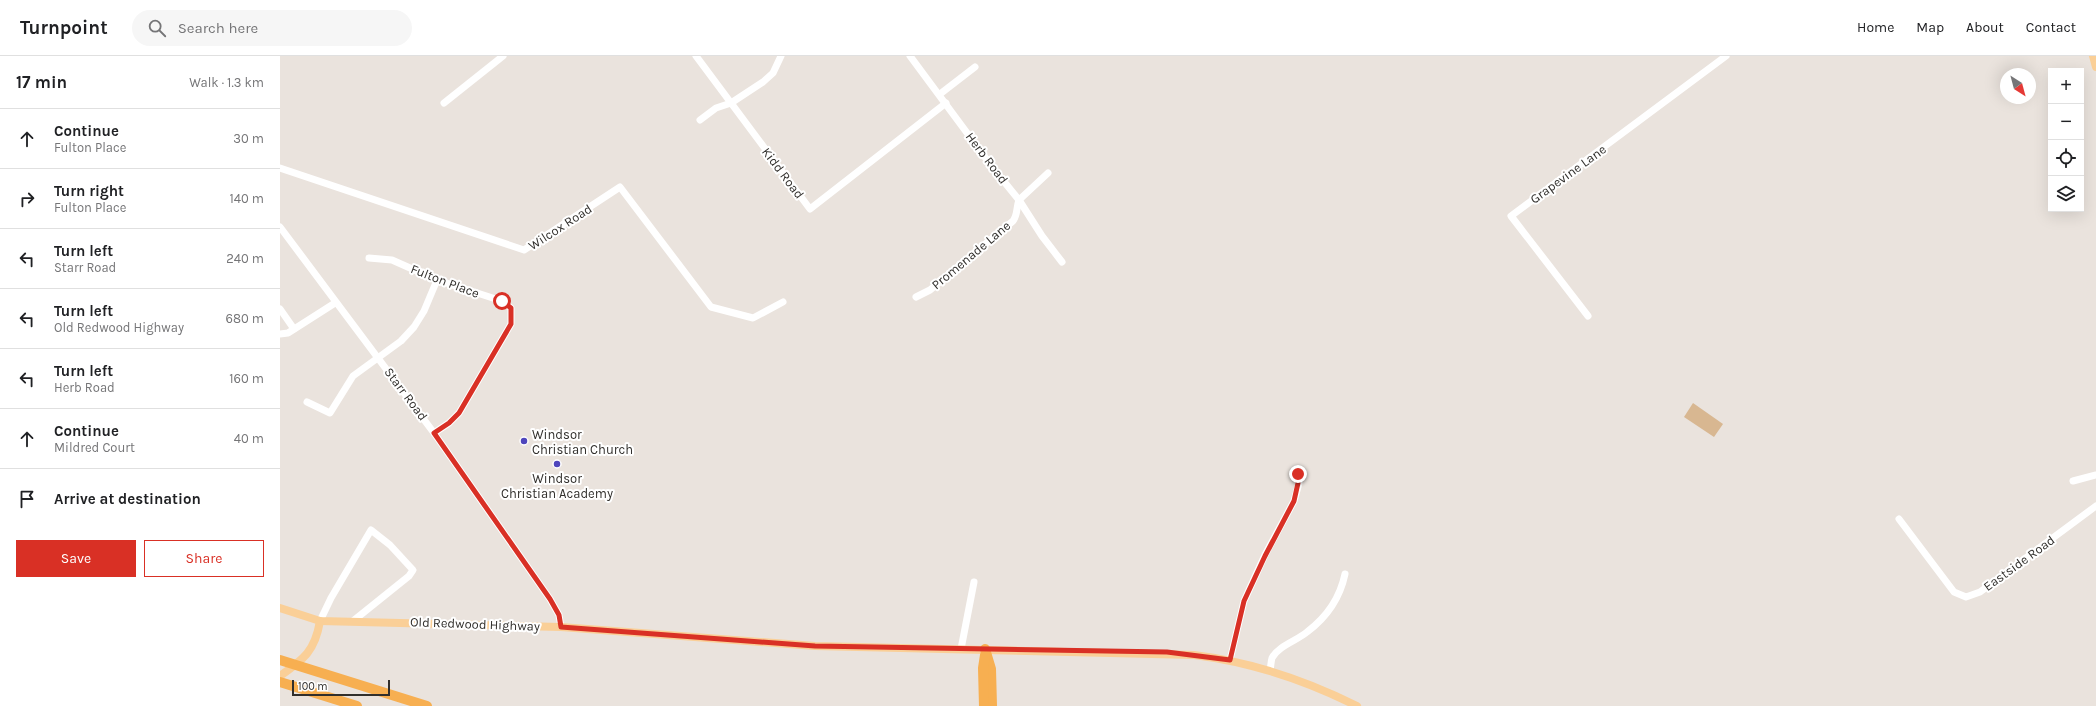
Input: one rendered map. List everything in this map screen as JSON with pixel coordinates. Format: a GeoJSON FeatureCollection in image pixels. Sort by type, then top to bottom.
{"type":"FeatureCollection","features":[{"type":"Feature","properties":{"kind":"highway"},"geometry":{"type":"LineString","coordinates":[[984,706],[983,668],[985,649]]}},
{"type":"Feature","properties":{"kind":"highway"},"geometry":{"type":"LineString","coordinates":[[985,649],[991,669],[992,706]]}},
{"type":"Feature","properties":{"kind":"highway"},"geometry":{"type":"LineString","coordinates":[[280,660],[427,706]]}},
{"type":"Feature","properties":{"kind":"highway"},"geometry":{"type":"LineString","coordinates":[[280,682],[357,706]]}},
{"type":"Feature","properties":{"kind":"main road"},"geometry":{"type":"LineString","coordinates":[[2093,56],[2096,67]]}},
{"type":"Feature","properties":{"kind":"main road","name":"Old Redwood Highway"},"geometry":{"type":"LineString","coordinates":[[280,608],[320,621],[561,627],[815,646],[1167,652],[1230,660],[1270,670],[1321,688],[1357,706]]}},
{"type":"Feature","properties":{"kind":"main road"},"geometry":{"type":"LineString","coordinates":[[280,676],[302,660],[311,651],[318,638],[320,621]]}},
{"type":"Feature","properties":{"kind":"street"},"geometry":{"type":"LineString","coordinates":[[444,102],[503,56]]}},
{"type":"Feature","properties":{"kind":"street","name":"Kidd Road"},"geometry":{"type":"LineString","coordinates":[[696,56],[810,209],[946,103]]}},
{"type":"Feature","properties":{"kind":"street"},"geometry":{"type":"LineString","coordinates":[[700,120],[716,108],[731,103],[763,82],[774,73],[781,56]]}},
{"type":"Feature","properties":{"kind":"street","name":"Herb Road"},"geometry":{"type":"LineString","coordinates":[[910,56],[940,94],[993,168],[1019,200],[1042,236],[1062,262]]}},
{"type":"Feature","properties":{"kind":"street","name":"Grapevine Lane"},"geometry":{"type":"LineString","coordinates":[[1588,316],[1511,216],[1726,56]]}},
{"type":"Feature","properties":{"kind":"street"},"geometry":{"type":"LineString","coordinates":[[940,94],[976,67]]}},
{"type":"Feature","properties":{"kind":"street","name":"Wilcox Road"},"geometry":{"type":"LineString","coordinates":[[280,168],[524,250],[620,187],[711,306],[753,318],[783,302]]}},
{"type":"Feature","properties":{"kind":"street"},"geometry":{"type":"LineString","coordinates":[[1019,200],[1048,173]]}},
{"type":"Feature","properties":{"kind":"street","name":"Promenade Lane"},"geometry":{"type":"LineString","coordinates":[[916,296],[930,290],[1013,221],[1017,214],[1019,200]]}},
{"type":"Feature","properties":{"kind":"street","name":"Starr Road"},"geometry":{"type":"LineString","coordinates":[[280,227],[335,303],[378,357],[434,433],[550,599],[559,615],[561,627]]}},
{"type":"Feature","properties":{"kind":"street","name":"Fulton Place"},"geometry":{"type":"LineString","coordinates":[[369,258],[392,260],[437,280],[502,301],[511,308],[511,324],[459,413],[449,423],[434,433]]}},
{"type":"Feature","properties":{"kind":"street"},"geometry":{"type":"LineString","coordinates":[[307,402],[330,414],[352,376],[401,341],[414,327],[424,311],[437,280]]}},
{"type":"Feature","properties":{"kind":"street"},"geometry":{"type":"LineString","coordinates":[[280,334],[291,331],[335,303]]}},
{"type":"Feature","properties":{"kind":"street"},"geometry":{"type":"LineString","coordinates":[[280,309],[291,331]]}},
{"type":"Feature","properties":{"kind":"street"},"geometry":{"type":"LineString","coordinates":[[1230,660],[1244,601],[1265,556],[1294,501],[1298,483],[1298,474]]}},
{"type":"Feature","properties":{"kind":"street"},"geometry":{"type":"LineString","coordinates":[[2073,481],[2096,475]]}},
{"type":"Feature","properties":{"kind":"street","name":"Eastside Road"},"geometry":{"type":"LineString","coordinates":[[1899,519],[1954,592],[1966,597],[1980,592],[2096,506]]}},
{"type":"Feature","properties":{"kind":"street"},"geometry":{"type":"LineString","coordinates":[[320,621],[331,598],[371,530],[390,545],[413,570],[409,576],[353,621]]}},
{"type":"Feature","properties":{"kind":"street"},"geometry":{"type":"LineString","coordinates":[[1270,670],[1272,657],[1279,650],[1308,632],[1322,619],[1334,604],[1342,590],[1345,574]]}},
{"type":"Feature","properties":{"kind":"street"},"geometry":{"type":"LineString","coordinates":[[961,649],[974,582]]}},
{"type":"Feature","properties":{"kind":"shaded area"},"geometry":{"type":"Polygon","coordinates":[[[1693,403],[1723,424],[1714,437],[1684,417],[1693,403]]]}},
{"type":"Feature","properties":{"kind":"place","name":"Windsor Christian Church"},"geometry":{"type":"Point","coordinates":[524,441]}},
{"type":"Feature","properties":{"kind":"place","name":"Windsor Christian Academy"},"geometry":{"type":"Point","coordinates":[557,464]}},
{"type":"Feature","properties":{"kind":"route"},"geometry":{"type":"LineString","coordinates":[[502,301],[511,308],[511,324],[459,413],[449,423],[434,433],[550,599],[559,615],[561,627],[815,646],[1167,652],[1194,654],[1230,660],[1244,601],[1265,556],[1294,501],[1298,483],[1298,474]]}}]}
